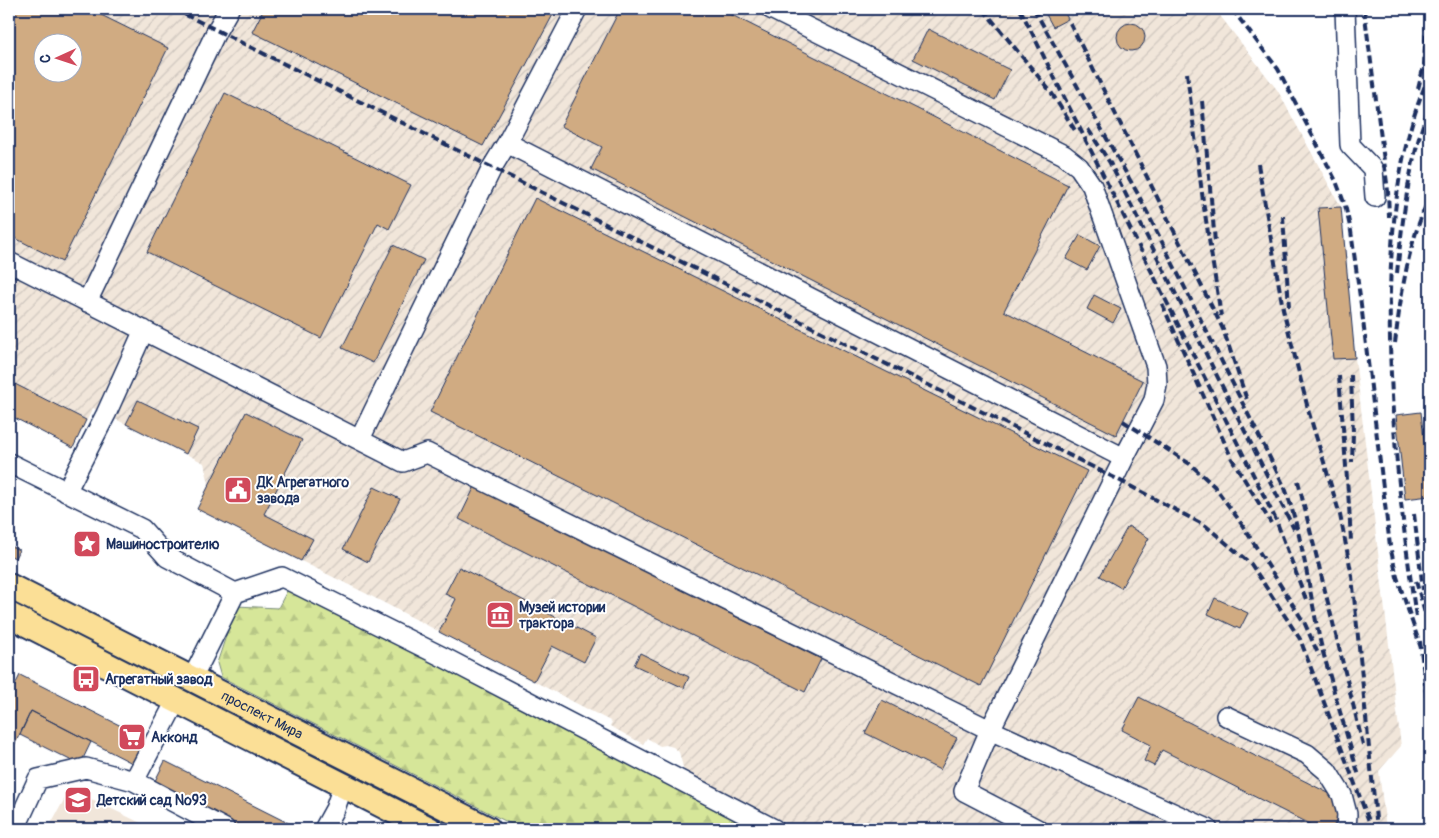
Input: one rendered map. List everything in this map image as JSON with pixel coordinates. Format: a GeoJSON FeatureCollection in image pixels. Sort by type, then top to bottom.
{"type":"FeatureCollection","features":[{"type":"Feature","properties":{"kind":"main road","name":"проспект Мира"},"geometry":{"type":"LineString","coordinates":[[9,586],[488,829]]}},
{"type":"Feature","properties":{"kind":"main road","name":"проспект Мира"},"geometry":{"type":"LineString","coordinates":[[9,615],[429,829]]}},
{"type":"Feature","properties":{"kind":"lane"},"geometry":{"type":"LineString","coordinates":[[87,302],[212,39],[229,9]]}},
{"type":"Feature","properties":{"kind":"lane"},"geometry":{"type":"LineString","coordinates":[[360,439],[488,175],[577,9]]}},
{"type":"Feature","properties":{"kind":"lane"},"geometry":{"type":"LineString","coordinates":[[771,9],[1064,155],[1079,167],[1092,186],[1156,366],[1157,384],[1154,400],[990,730],[964,791],[1037,829]]}},
{"type":"Feature","properties":{"kind":"lane"},"geometry":{"type":"LineString","coordinates":[[1345,9],[1350,145],[1373,169],[1375,197]]}},
{"type":"Feature","properties":{"kind":"lane"},"geometry":{"type":"LineString","coordinates":[[506,143],[1124,458]]}},
{"type":"Feature","properties":{"kind":"lane"},"geometry":{"type":"LineString","coordinates":[[9,262],[403,462],[427,453],[990,730],[1208,829]]}},
{"type":"Feature","properties":{"kind":"lane"},"geometry":{"type":"LineString","coordinates":[[66,492],[106,414],[144,330]]}},
{"type":"Feature","properties":{"kind":"lane"},"geometry":{"type":"LineString","coordinates":[[9,464],[142,529],[167,558],[235,593]]}},
{"type":"Feature","properties":{"kind":"lane"},"geometry":{"type":"LineString","coordinates":[[192,680],[235,593],[282,577],[445,658],[774,829]]}},
{"type":"Feature","properties":{"kind":"lane"},"geometry":{"type":"LineString","coordinates":[[134,781],[176,701]]}},
{"type":"Feature","properties":{"kind":"lane"},"geometry":{"type":"LineString","coordinates":[[1226,716],[1307,754],[1327,771],[1342,795],[1347,814],[1346,829]]}},
{"type":"Feature","properties":{"kind":"lane"},"geometry":{"type":"LineString","coordinates":[[15,829],[38,779],[86,768],[134,781],[225,829]]}},
{"type":"Feature","properties":{"kind":"lane"},"geometry":{"type":"LineString","coordinates":[[324,829],[335,809],[343,786]]}},
{"type":"Feature","properties":{"kind":"shaded area"},"geometry":{"type":"Polygon","coordinates":[[[9,9],[1215,9],[1278,91],[1341,207],[1355,358],[1401,746],[1379,771],[1386,829],[798,829],[684,771],[679,752],[673,747],[660,746],[647,738],[643,744],[610,726],[612,722],[371,596],[197,509],[209,484],[204,463],[93,408],[73,448],[9,415],[9,9]]]}},
{"type":"Feature","properties":{"kind":"shaded area","name":"Детский сад №93"},"geometry":{"type":"Polygon","coordinates":[[[70,789],[114,810],[153,829],[48,829],[70,789]]]}},
{"type":"Feature","properties":{"kind":"green space"},"geometry":{"type":"Polygon","coordinates":[[[288,589],[772,829],[521,829],[221,677],[217,663],[236,606],[278,608],[288,589]]]}},
{"type":"Feature","properties":{"kind":"green space"},"geometry":{"type":"Polygon","coordinates":[[[9,594],[468,829],[456,829],[9,601],[9,594]]]}},
{"type":"Feature","properties":{"kind":"building"},"geometry":{"type":"Polygon","coordinates":[[[9,9],[89,9],[168,48],[62,262],[9,235],[9,9]]]}},
{"type":"Feature","properties":{"kind":"building"},"geometry":{"type":"Polygon","coordinates":[[[264,9],[556,9],[483,146],[252,32],[264,9]]]}},
{"type":"Feature","properties":{"kind":"building"},"geometry":{"type":"Polygon","coordinates":[[[620,9],[720,9],[1068,185],[1004,311],[1143,381],[1116,435],[591,169],[602,147],[561,126],[620,9]]]}},
{"type":"Feature","properties":{"kind":"building"},"geometry":{"type":"Polygon","coordinates":[[[1043,9],[1063,9],[1068,19],[1053,27],[1043,9]]]}},
{"type":"Feature","properties":{"kind":"building"},"geometry":{"type":"Polygon","coordinates":[[[1281,9],[1298,9],[1297,13],[1281,9]]]}},
{"type":"Feature","properties":{"kind":"building"},"geometry":{"type":"Polygon","coordinates":[[[1131,23],[1141,27],[1145,37],[1141,47],[1131,51],[1121,47],[1117,37],[1121,27],[1131,23]]]}},
{"type":"Feature","properties":{"kind":"building"},"geometry":{"type":"Polygon","coordinates":[[[928,29],[1010,70],[995,100],[913,59],[928,29]]]}},
{"type":"Feature","properties":{"kind":"building"},"geometry":{"type":"Polygon","coordinates":[[[225,93],[411,185],[389,229],[378,223],[321,338],[147,252],[225,93]]]}},
{"type":"Feature","properties":{"kind":"building"},"geometry":{"type":"Polygon","coordinates":[[[535,198],[1087,471],[981,686],[430,412],[535,198]]]}},
{"type":"Feature","properties":{"kind":"building"},"geometry":{"type":"Polygon","coordinates":[[[1341,207],[1355,358],[1333,359],[1318,208],[1341,207]]]}},
{"type":"Feature","properties":{"kind":"building"},"geometry":{"type":"Polygon","coordinates":[[[1080,235],[1100,246],[1087,270],[1066,259],[1080,235]]]}},
{"type":"Feature","properties":{"kind":"building"},"geometry":{"type":"Polygon","coordinates":[[[393,245],[424,260],[373,363],[342,348],[393,245]]]}},
{"type":"Feature","properties":{"kind":"building"},"geometry":{"type":"Polygon","coordinates":[[[1094,295],[1121,309],[1113,323],[1087,309],[1094,295]]]}},
{"type":"Feature","properties":{"kind":"building"},"geometry":{"type":"Polygon","coordinates":[[[9,381],[86,420],[73,448],[9,415],[9,381]]]}},
{"type":"Feature","properties":{"kind":"building"},"geometry":{"type":"Polygon","coordinates":[[[138,400],[198,429],[186,454],[126,424],[138,400]]]}},
{"type":"Feature","properties":{"kind":"building"},"geometry":{"type":"Polygon","coordinates":[[[246,412],[302,440],[264,514],[313,539],[301,561],[197,509],[246,412]]]}},
{"type":"Feature","properties":{"kind":"building"},"geometry":{"type":"Polygon","coordinates":[[[1421,412],[1430,496],[1405,499],[1396,415],[1421,412]]]}},
{"type":"Feature","properties":{"kind":"building"},"geometry":{"type":"Polygon","coordinates":[[[1424,434],[1430,434],[1430,466],[1427,466],[1424,434]]]}},
{"type":"Feature","properties":{"kind":"building"},"geometry":{"type":"Polygon","coordinates":[[[475,486],[821,659],[805,692],[459,519],[475,486]]]}},
{"type":"Feature","properties":{"kind":"building"},"geometry":{"type":"Polygon","coordinates":[[[374,487],[400,499],[368,562],[343,549],[374,487]]]}},
{"type":"Feature","properties":{"kind":"building"},"geometry":{"type":"Polygon","coordinates":[[[1128,526],[1149,538],[1121,588],[1100,576],[1128,526]]]}},
{"type":"Feature","properties":{"kind":"building"},"geometry":{"type":"Polygon","coordinates":[[[9,545],[19,550],[15,558],[9,555],[9,545]]]}},
{"type":"Feature","properties":{"kind":"building","name":"Музей истории трактора"},"geometry":{"type":"Polygon","coordinates":[[[459,567],[596,638],[584,662],[552,646],[534,681],[439,632],[456,599],[445,594],[459,567]]]}},
{"type":"Feature","properties":{"kind":"building"},"geometry":{"type":"Polygon","coordinates":[[[1215,598],[1248,613],[1240,629],[1208,614],[1215,598]]]}},
{"type":"Feature","properties":{"kind":"building"},"geometry":{"type":"Polygon","coordinates":[[[640,653],[689,677],[684,688],[634,665],[640,653]]]}},
{"type":"Feature","properties":{"kind":"building"},"geometry":{"type":"Polygon","coordinates":[[[20,675],[149,740],[136,765],[31,711],[9,756],[9,697],[20,675]]]}},
{"type":"Feature","properties":{"kind":"building"},"geometry":{"type":"Polygon","coordinates":[[[1139,697],[1346,802],[1332,829],[1319,829],[1162,750],[1154,766],[1144,761],[1151,745],[1122,730],[1139,697]]]}},
{"type":"Feature","properties":{"kind":"building"},"geometry":{"type":"Polygon","coordinates":[[[882,700],[957,738],[940,770],[865,733],[882,700]]]}},
{"type":"Feature","properties":{"kind":"building"},"geometry":{"type":"Polygon","coordinates":[[[31,711],[91,742],[80,765],[20,735],[31,711]]]}},
{"type":"Feature","properties":{"kind":"building"},"geometry":{"type":"Polygon","coordinates":[[[165,761],[300,829],[241,829],[153,785],[165,761]]]}},
{"type":"Feature","properties":{"kind":"railway"},"geometry":{"type":"LineString","coordinates":[[174,9],[1115,478],[1206,526],[1251,564],[1300,639],[1372,829]]}},
{"type":"Feature","properties":{"kind":"railway"},"geometry":{"type":"LineString","coordinates":[[983,9],[1051,92],[1076,132]]}},
{"type":"Feature","properties":{"kind":"railway"},"geometry":{"type":"LineString","coordinates":[[1020,9],[1276,520],[1307,602]]}},
{"type":"Feature","properties":{"kind":"railway"},"geometry":{"type":"LineString","coordinates":[[1034,9],[1139,196],[1285,488],[1300,541],[1320,639],[1334,691]]}},
{"type":"Feature","properties":{"kind":"railway"},"geometry":{"type":"LineString","coordinates":[[1232,9],[1278,69],[1336,181],[1345,205],[1351,231],[1362,312],[1390,546],[1397,577],[1421,648]]}},
{"type":"Feature","properties":{"kind":"railway"},"geometry":{"type":"LineString","coordinates":[[1364,9],[1388,191],[1389,217]]}},
{"type":"Feature","properties":{"kind":"railway"},"geometry":{"type":"LineString","coordinates":[[1418,89],[1424,65],[1427,9]]}},
{"type":"Feature","properties":{"kind":"railway"},"geometry":{"type":"LineString","coordinates":[[1070,23],[1223,329],[1247,400]]}},
{"type":"Feature","properties":{"kind":"railway"},"geometry":{"type":"LineString","coordinates":[[1187,73],[1203,201],[1221,316]]}},
{"type":"Feature","properties":{"kind":"railway"},"geometry":{"type":"LineString","coordinates":[[1416,617],[1396,455],[1391,374],[1390,292],[1395,208],[1399,181],[1411,127],[1419,100],[1430,74]]}},
{"type":"Feature","properties":{"kind":"railway"},"geometry":{"type":"LineString","coordinates":[[1202,101],[1215,242]]}},
{"type":"Feature","properties":{"kind":"railway"},"geometry":{"type":"LineString","coordinates":[[1397,273],[1412,167],[1430,105]]}},
{"type":"Feature","properties":{"kind":"railway"},"geometry":{"type":"LineString","coordinates":[[1088,129],[1110,163],[1294,529]]}},
{"type":"Feature","properties":{"kind":"railway"},"geometry":{"type":"LineString","coordinates":[[1258,164],[1283,309],[1309,413],[1340,515],[1352,576],[1377,829]]}},
{"type":"Feature","properties":{"kind":"railway"},"geometry":{"type":"LineString","coordinates":[[1395,343],[1406,268],[1422,214],[1430,197]]}},
{"type":"Feature","properties":{"kind":"railway"},"geometry":{"type":"LineString","coordinates":[[1283,216],[1289,307]]}},
{"type":"Feature","properties":{"kind":"railway"},"geometry":{"type":"LineString","coordinates":[[1162,304],[1232,459],[1271,523]]}},
{"type":"Feature","properties":{"kind":"railway"},"geometry":{"type":"LineString","coordinates":[[1351,375],[1352,462]]}},
{"type":"Feature","properties":{"kind":"railway"},"geometry":{"type":"LineString","coordinates":[[1339,376],[1351,541]]}},
{"type":"Feature","properties":{"kind":"railway"},"geometry":{"type":"LineString","coordinates":[[1123,421],[1190,464],[1214,486],[1239,520],[1305,624],[1319,656]]}},
{"type":"Feature","properties":{"kind":"railway"},"geometry":{"type":"LineString","coordinates":[[1298,481],[1364,749]]}},
{"type":"Feature","properties":{"kind":"railway"},"geometry":{"type":"LineString","coordinates":[[1414,514],[1423,590]]}},
{"type":"Feature","properties":{"kind":"railway"},"geometry":{"type":"LineString","coordinates":[[1416,581],[1430,639]]}},
{"type":"Feature","properties":{"kind":"railway"},"geometry":{"type":"LineString","coordinates":[[1420,641],[1430,726]]}},
{"type":"Feature","properties":{"kind":"railway"},"geometry":{"type":"LineString","coordinates":[[1332,685],[1359,776]]}},
{"type":"Feature","properties":{"kind":"place","name":"ДК Агрегатного завода"},"geometry":{"type":"Point","coordinates":[238,490]}},
{"type":"Feature","properties":{"kind":"place","name":"Машиностроителю"},"geometry":{"type":"Point","coordinates":[87,544]}},
{"type":"Feature","properties":{"kind":"place","name":"Музей истории трактора"},"geometry":{"type":"Point","coordinates":[500,615]}},
{"type":"Feature","properties":{"kind":"place","name":"Агрегатный завод"},"geometry":{"type":"Point","coordinates":[86,679]}},
{"type":"Feature","properties":{"kind":"place","name":"Акконд"},"geometry":{"type":"Point","coordinates":[132,737]}},
{"type":"Feature","properties":{"kind":"place","name":"Детский сад №93"},"geometry":{"type":"Point","coordinates":[78,800]}}]}
